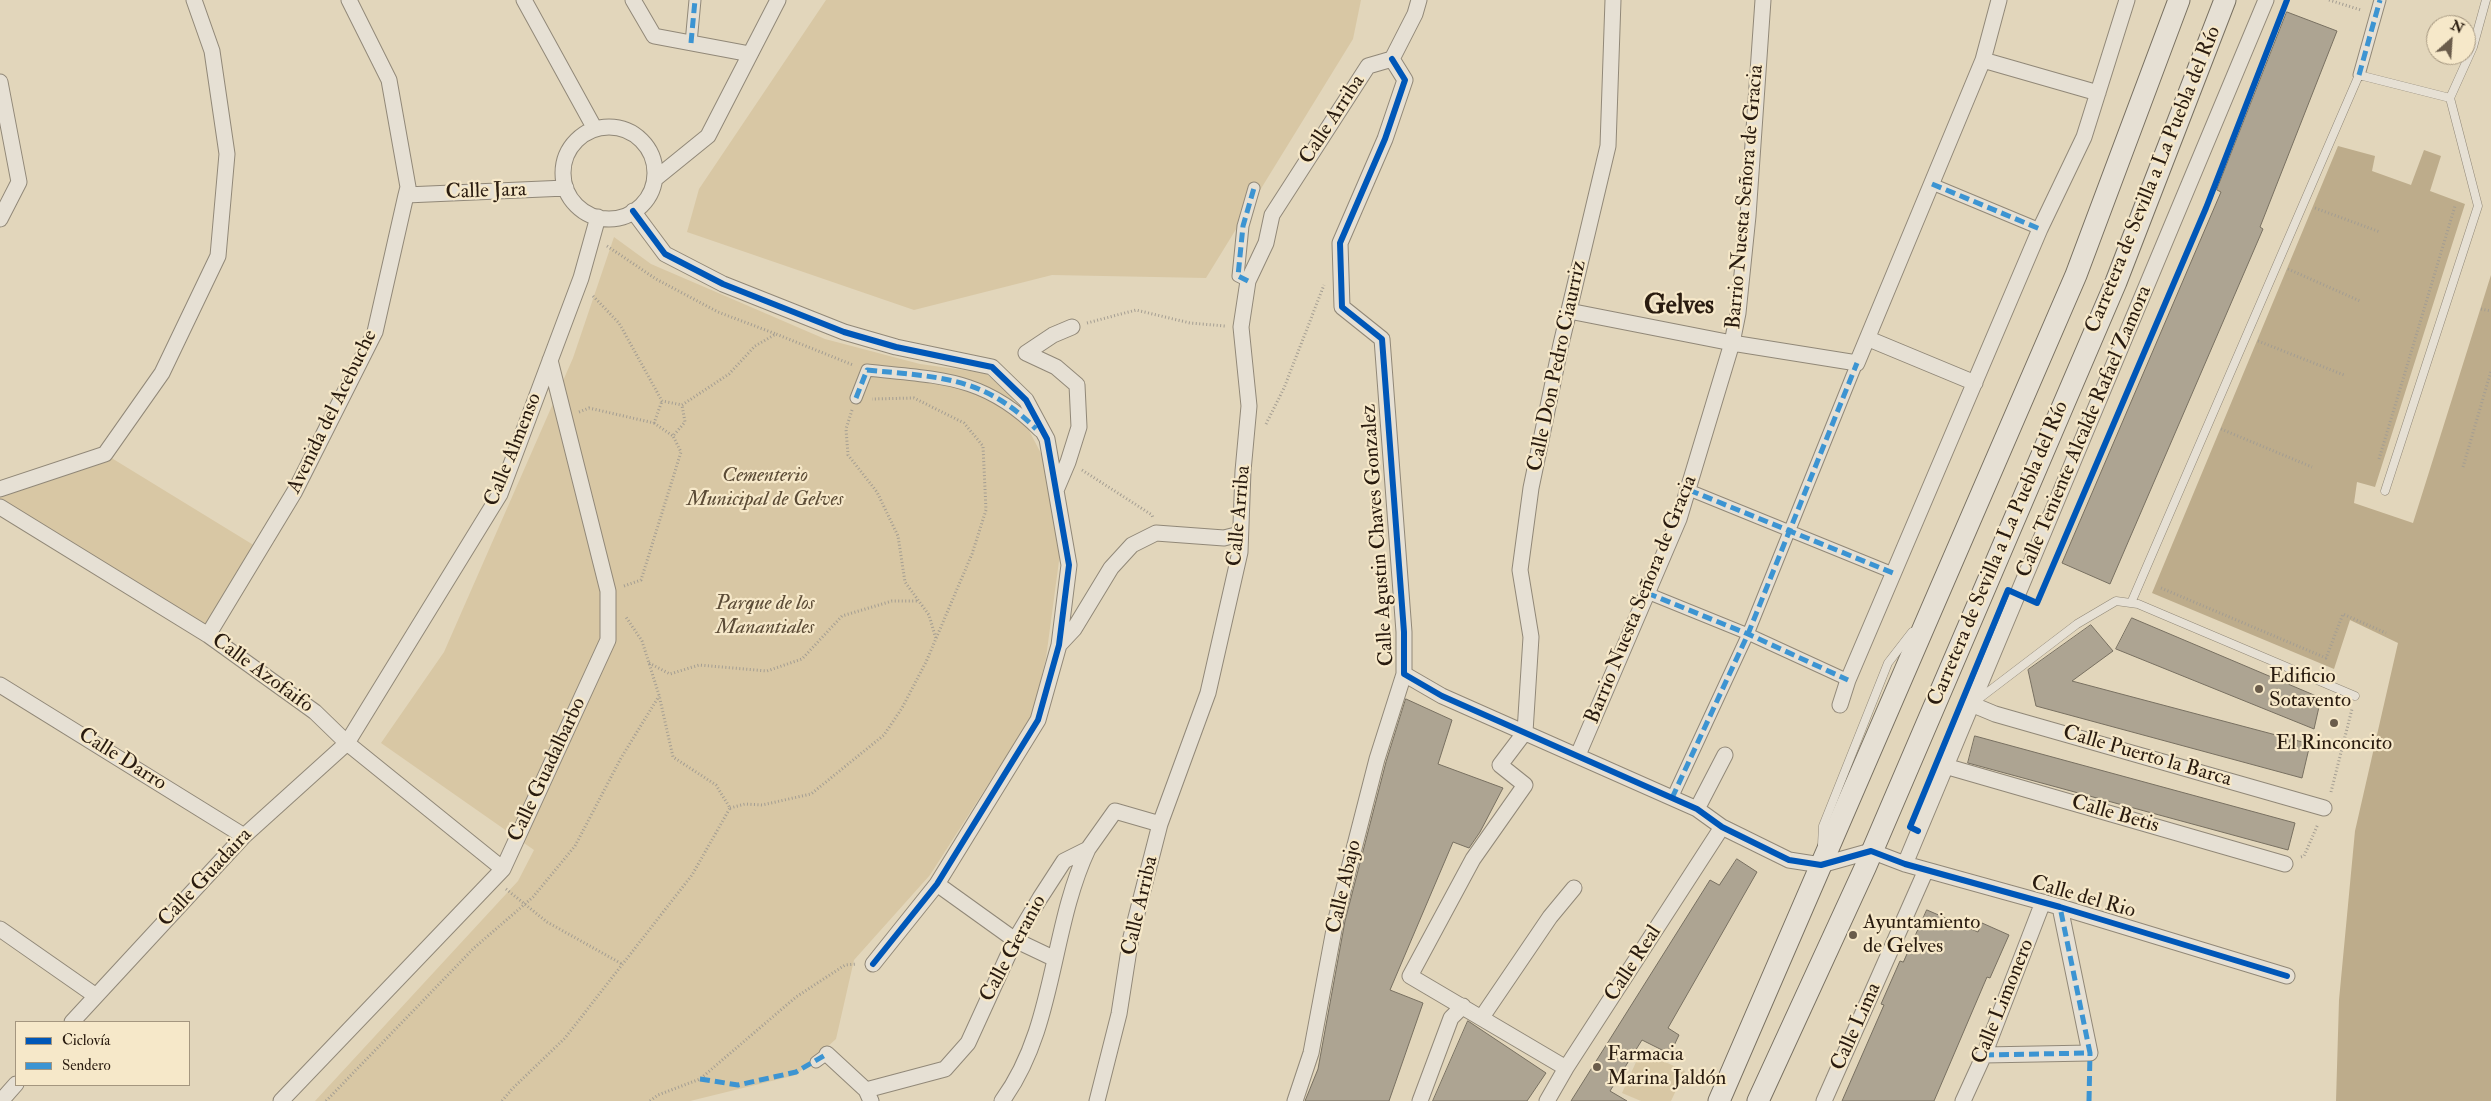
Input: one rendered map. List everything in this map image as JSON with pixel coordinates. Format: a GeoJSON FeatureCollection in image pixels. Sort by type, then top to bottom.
{"type":"FeatureCollection","features":[{"type":"Feature","properties":{"kind":"main road","name":"Carretera de Sevilla a La Puebla del Río"},"geometry":{"type":"LineString","coordinates":[[1719,1101],[2076,275],[2179,0]]}},
{"type":"Feature","properties":{"kind":"main road","name":"Carretera de Sevilla a La Puebla del Río"},"geometry":{"type":"LineString","coordinates":[[1758,1101],[1871,852],[2116,282],[2225,0]]}},
{"type":"Feature","properties":{"kind":"street"},"geometry":{"type":"LineString","coordinates":[[0,489],[105,454],[162,373],[218,256],[227,154],[212,51],[194,0]]}},
{"type":"Feature","properties":{"kind":"street","name":"Avenida del Acebuche"},"geometry":{"type":"LineString","coordinates":[[208,635],[294,491],[376,332],[408,187],[389,80],[349,0]]}},
{"type":"Feature","properties":{"kind":"street"},"geometry":{"type":"LineString","coordinates":[[524,0],[596,128]]}},
{"type":"Feature","properties":{"kind":"street"},"geometry":{"type":"LineString","coordinates":[[633,0],[654,36],[750,54]]}},
{"type":"Feature","properties":{"kind":"street"},"geometry":{"type":"LineString","coordinates":[[691,43],[695,0]]}},
{"type":"Feature","properties":{"kind":"street"},"geometry":{"type":"LineString","coordinates":[[656,178],[708,136],[778,0]]}},
{"type":"Feature","properties":{"kind":"street"},"geometry":{"type":"LineString","coordinates":[[1392,59],[1415,14],[1419,0]]}},
{"type":"Feature","properties":{"kind":"street","name":"Calle Don Pedro Ciaurriz"},"geometry":{"type":"LineString","coordinates":[[1525,732],[1530,637],[1520,570],[1532,488],[1569,310],[1608,146],[1613,0]]}},
{"type":"Feature","properties":{"kind":"street","name":"Barrio Nuesta Señora de Gracia"},"geometry":{"type":"LineString","coordinates":[[1578,756],[1689,490],[1732,343],[1738,313],[1748,216],[1763,0]]}},
{"type":"Feature","properties":{"kind":"street"},"geometry":{"type":"LineString","coordinates":[[1672,798],[1748,634],[1869,339],[1983,60],[1999,0]]}},
{"type":"Feature","properties":{"kind":"street"},"geometry":{"type":"LineString","coordinates":[[1840,705],[1848,680],[2040,229],[2084,137],[2127,0]]}},
{"type":"Feature","properties":{"kind":"street","name":"Calle Teniente Alcalde Rafael Zamora"},"geometry":{"type":"LineString","coordinates":[[1905,864],[2266,0]]}},
{"type":"Feature","properties":{"kind":"street"},"geometry":{"type":"LineString","coordinates":[[2359,75],[2380,0]]}},
{"type":"Feature","properties":{"kind":"street","name":"Calle Agustin Chaves Gonzalez"},"geometry":{"type":"LineString","coordinates":[[1392,59],[1405,80],[1385,139],[1340,243],[1340,261],[1342,307],[1382,339],[1404,632],[1404,674],[1442,696],[1697,809],[1722,828],[1789,860],[1822,865]]}},
{"type":"Feature","properties":{"kind":"street","name":"Calle Arriba"},"geometry":{"type":"LineString","coordinates":[[1098,1101],[1119,1014],[1131,938],[1160,824],[1208,693],[1240,552],[1243,471],[1250,406],[1241,327],[1248,281],[1266,243],[1272,215],[1368,66],[1392,59]]}},
{"type":"Feature","properties":{"kind":"street"},"geometry":{"type":"LineString","coordinates":[[1983,60],[2098,93]]}},
{"type":"Feature","properties":{"kind":"street"},"geometry":{"type":"LineString","coordinates":[[0,82],[19,182],[0,219]]}},
{"type":"Feature","properties":{"kind":"street"},"geometry":{"type":"LineString","coordinates":[[611,126],[626,130],[639,137],[649,149],[655,163],[656,178],[651,194],[642,206],[614,219],[598,217],[585,212],[574,202],[566,188],[563,174],[568,152],[582,135],[596,128],[611,126]]}},
{"type":"Feature","properties":{"kind":"street"},"geometry":{"type":"LineString","coordinates":[[1932,184],[2040,229]]}},
{"type":"Feature","properties":{"kind":"street","name":"Calle Jara"},"geometry":{"type":"LineString","coordinates":[[406,195],[566,188]]}},
{"type":"Feature","properties":{"kind":"street"},"geometry":{"type":"LineString","coordinates":[[1248,281],[1238,276],[1243,226],[1254,188]]}},
{"type":"Feature","properties":{"kind":"street"},"geometry":{"type":"LineString","coordinates":[[633,211],[665,254],[723,284],[844,332],[896,347],[992,367],[1026,400],[1047,439],[1069,565],[1059,645],[1038,720],[937,884],[873,964]]}},
{"type":"Feature","properties":{"kind":"street","name":"Calle Almenso"},"geometry":{"type":"LineString","coordinates":[[347,743],[500,494],[579,282],[598,217]]}},
{"type":"Feature","properties":{"kind":"street"},"geometry":{"type":"LineString","coordinates":[[1569,310],[1732,343],[1858,363]]}},
{"type":"Feature","properties":{"kind":"street"},"geometry":{"type":"LineString","coordinates":[[1057,488],[1080,426],[1077,385],[1056,367],[1026,353],[1053,335],[1072,327]]}},
{"type":"Feature","properties":{"kind":"street"},"geometry":{"type":"LineString","coordinates":[[1869,339],[1975,383]]}},
{"type":"Feature","properties":{"kind":"street","name":"Calle Guadalbarbo"},"geometry":{"type":"LineString","coordinates":[[281,1101],[498,874],[608,640],[608,591],[550,360]]}},
{"type":"Feature","properties":{"kind":"street"},"geometry":{"type":"LineString","coordinates":[[856,398],[868,370],[957,380],[992,394],[1025,417],[1047,439]]}},
{"type":"Feature","properties":{"kind":"street"},"geometry":{"type":"LineString","coordinates":[[1689,490],[1894,573]]}},
{"type":"Feature","properties":{"kind":"street","name":"Calle Azofaifo"},"geometry":{"type":"LineString","coordinates":[[0,507],[208,635],[316,712],[347,743],[498,874]]}},
{"type":"Feature","properties":{"kind":"street"},"geometry":{"type":"LineString","coordinates":[[1059,645],[1074,630],[1111,568],[1132,545],[1156,533],[1224,538],[1240,534]]}},
{"type":"Feature","properties":{"kind":"street"},"geometry":{"type":"LineString","coordinates":[[1647,594],[1748,634],[1848,680]]}},
{"type":"Feature","properties":{"kind":"street","name":"Calle Abajo"},"geometry":{"type":"LineString","coordinates":[[1295,1101],[1311,1053],[1336,919],[1377,759],[1404,674]]}},
{"type":"Feature","properties":{"kind":"street","name":"Calle Darro"},"geometry":{"type":"LineString","coordinates":[[0,684],[244,836]]}},
{"type":"Feature","properties":{"kind":"street","name":"Calle Puerto la Barca"},"geometry":{"type":"LineString","coordinates":[[1971,704],[1995,714],[2324,808]]}},
{"type":"Feature","properties":{"kind":"street"},"geometry":{"type":"LineString","coordinates":[[1525,732],[1500,766],[1525,785],[1473,859],[1410,976],[1566,1068]]}},
{"type":"Feature","properties":{"kind":"street","name":"Calle Guadaira"},"geometry":{"type":"LineString","coordinates":[[73,1021],[244,836],[347,743]]}},
{"type":"Feature","properties":{"kind":"street"},"geometry":{"type":"LineString","coordinates":[[1697,809],[1725,755]]}},
{"type":"Feature","properties":{"kind":"street","name":"Calle Betis"},"geometry":{"type":"LineString","coordinates":[[1945,766],[2285,864]]}},
{"type":"Feature","properties":{"kind":"street","name":"Calle Geranio"},"geometry":{"type":"LineString","coordinates":[[868,1096],[945,1069],[968,1043],[1015,940],[1064,861],[1088,849],[1115,811],[1160,824]]}},
{"type":"Feature","properties":{"kind":"street","name":"Calle Real"},"geometry":{"type":"LineString","coordinates":[[1547,1101],[1566,1068],[1722,828]]}},
{"type":"Feature","properties":{"kind":"street"},"geometry":{"type":"LineString","coordinates":[[1002,1101],[1018,1079],[1048,998],[1055,959],[1078,868],[1088,849]]}},
{"type":"Feature","properties":{"kind":"street"},"geometry":{"type":"LineString","coordinates":[[1822,865],[1871,852]]}},
{"type":"Feature","properties":{"kind":"street","name":"Calle del Rio"},"geometry":{"type":"LineString","coordinates":[[1871,852],[1905,864],[2043,902],[2287,976]]}},
{"type":"Feature","properties":{"kind":"street","name":"Calle Lima"},"geometry":{"type":"LineString","coordinates":[[1824,1101],[1926,870]]}},
{"type":"Feature","properties":{"kind":"street"},"geometry":{"type":"LineString","coordinates":[[937,884],[1015,940],[1055,959]]}},
{"type":"Feature","properties":{"kind":"street"},"geometry":{"type":"LineString","coordinates":[[1482,1018],[1550,917],[1574,888]]}},
{"type":"Feature","properties":{"kind":"street","name":"Calle Limonero"},"geometry":{"type":"LineString","coordinates":[[1962,1101],[1984,1055],[2043,902]]}},
{"type":"Feature","properties":{"kind":"street"},"geometry":{"type":"LineString","coordinates":[[1984,1055],[2090,1053],[2060,907]]}},
{"type":"Feature","properties":{"kind":"street"},"geometry":{"type":"LineString","coordinates":[[0,929],[96,996]]}},
{"type":"Feature","properties":{"kind":"street"},"geometry":{"type":"LineString","coordinates":[[1420,1101],[1451,1018],[1463,1006]]}},
{"type":"Feature","properties":{"kind":"street"},"geometry":{"type":"LineString","coordinates":[[822,1058],[868,1096]]}},
{"type":"Feature","properties":{"kind":"street"},"geometry":{"type":"LineString","coordinates":[[1,1101],[15,1085]]}},
{"type":"Feature","properties":{"kind":"lane"},"geometry":{"type":"LineString","coordinates":[[2385,491],[2478,206],[2450,98],[2473,48],[2486,0]]}},
{"type":"Feature","properties":{"kind":"lane"},"geometry":{"type":"LineString","coordinates":[[2130,603],[2359,75],[2450,98]]}},
{"type":"Feature","properties":{"kind":"lane"},"geometry":{"type":"LineString","coordinates":[[1971,704],[2077,624],[2116,601],[2138,604],[2355,696]]}},
{"type":"Feature","properties":{"kind":"path"},"geometry":{"type":"LineString","coordinates":[[2329,0],[2376,15]]}},
{"type":"Feature","properties":{"kind":"path"},"geometry":{"type":"LineString","coordinates":[[2378,461],[2455,206]]}},
{"type":"Feature","properties":{"kind":"path"},"geometry":{"type":"LineString","coordinates":[[2313,207],[2380,232]]}},
{"type":"Feature","properties":{"kind":"path"},"geometry":{"type":"LineString","coordinates":[[593,236],[656,280],[718,312],[868,370]]}},
{"type":"Feature","properties":{"kind":"path"},"geometry":{"type":"LineString","coordinates":[[1247,434],[1261,432],[1284,388],[1320,292],[1340,261]]}},
{"type":"Feature","properties":{"kind":"path"},"geometry":{"type":"LineString","coordinates":[[2287,269],[2360,301]]}},
{"type":"Feature","properties":{"kind":"path"},"geometry":{"type":"LineString","coordinates":[[579,282],[619,323],[662,401],[654,422]]}},
{"type":"Feature","properties":{"kind":"path"},"geometry":{"type":"LineString","coordinates":[[2481,309],[2491,311]]}},
{"type":"Feature","properties":{"kind":"path"},"geometry":{"type":"LineString","coordinates":[[1072,327],[1136,310],[1190,323],[1241,327]]}},
{"type":"Feature","properties":{"kind":"path"},"geometry":{"type":"LineString","coordinates":[[662,401],[682,405],[729,374],[756,346],[776,334]]}},
{"type":"Feature","properties":{"kind":"path"},"geometry":{"type":"LineString","coordinates":[[2257,341],[2344,375]]}},
{"type":"Feature","properties":{"kind":"path"},"geometry":{"type":"LineString","coordinates":[[2463,467],[2491,371]]}},
{"type":"Feature","properties":{"kind":"path"},"geometry":{"type":"LineString","coordinates":[[502,1101],[565,1038],[692,875],[730,808],[745,804],[762,805],[811,794],[850,764],[884,734],[902,708],[936,639],[972,554],[986,510],[983,446],[964,423],[914,398],[881,400],[856,398],[846,428],[848,455],[877,492],[898,536],[905,582],[929,615],[936,639]]}},
{"type":"Feature","properties":{"kind":"path"},"geometry":{"type":"LineString","coordinates":[[673,436],[685,422],[682,405]]}},
{"type":"Feature","properties":{"kind":"path"},"geometry":{"type":"LineString","coordinates":[[564,418],[589,408],[654,422],[673,436],[681,452],[641,580],[608,591],[642,641],[659,696],[673,757],[716,785],[730,808]]}},
{"type":"Feature","properties":{"kind":"path"},"geometry":{"type":"LineString","coordinates":[[2221,429],[2312,467]]}},
{"type":"Feature","properties":{"kind":"path"},"geometry":{"type":"LineString","coordinates":[[1068,462],[1152,515],[1156,533]]}},
{"type":"Feature","properties":{"kind":"path"},"geometry":{"type":"LineString","coordinates":[[2161,588],[2326,658],[2343,614],[2386,633]]}},
{"type":"Feature","properties":{"kind":"path"},"geometry":{"type":"LineString","coordinates":[[649,663],[670,674],[699,665],[767,671],[802,659],[842,616],[892,601],[919,601]]}},
{"type":"Feature","properties":{"kind":"path"},"geometry":{"type":"LineString","coordinates":[[326,1101],[474,948],[526,903],[575,846],[620,758],[659,696]]}},
{"type":"Feature","properties":{"kind":"path"},"geometry":{"type":"LineString","coordinates":[[2285,864],[2304,856],[2324,808],[2332,788],[2355,696]]}},
{"type":"Feature","properties":{"kind":"path"},"geometry":{"type":"LineString","coordinates":[[498,874],[547,922],[622,964]]}},
{"type":"Feature","properties":{"kind":"path"},"geometry":{"type":"LineString","coordinates":[[650,1101],[658,1095],[700,1079],[796,997],[846,965],[873,964]]}},
{"type":"Feature","properties":{"kind":"green space"},"geometry":{"type":"Polygon","coordinates":[[[826,0],[1361,0],[1353,39],[1206,278],[1052,275],[914,310],[687,232],[699,189],[826,0]]]}},
{"type":"Feature","properties":{"kind":"green space","name":"Parque de los Manantiales"},"geometry":{"type":"Polygon","coordinates":[[[614,237],[651,264],[825,339],[920,364],[985,373],[1010,394],[1046,463],[1061,546],[1046,658],[1032,716],[930,875],[854,960],[836,1039],[796,1075],[690,1101],[315,1101],[518,881],[534,850],[381,743],[444,652],[573,358],[614,237]]]}},
{"type":"Feature","properties":{"kind":"green space"},"geometry":{"type":"Polygon","coordinates":[[[105,454],[260,549],[208,635],[0,507],[0,489],[105,454]]]}},
{"type":"Feature","properties":{"kind":"green space"},"geometry":{"type":"Polygon","coordinates":[[[1641,1051],[1685,1071],[1671,1101],[1641,1101],[1622,1093],[1641,1051]]]}},
{"type":"Feature","properties":{"kind":"shaded area"},"geometry":{"type":"Polygon","coordinates":[[[2338,146],[2375,156],[2372,171],[2411,185],[2424,150],[2441,156],[2430,191],[2465,204],[2375,487],[2357,482],[2354,503],[2413,523],[2491,275],[2491,1101],[2336,1101],[2339,1000],[2355,831],[2398,643],[2350,620],[2334,669],[2152,593],[2338,146]]]}},
{"type":"Feature","properties":{"kind":"building"},"geometry":{"type":"Polygon","coordinates":[[[2287,12],[2337,31],[2260,227],[2263,229],[2110,584],[2062,563],[2221,192],[2217,190],[2287,12]]]}},
{"type":"Feature","properties":{"kind":"building"},"geometry":{"type":"Polygon","coordinates":[[[2132,618],[2321,698],[2314,729],[2116,649],[2132,618]]]}},
{"type":"Feature","properties":{"kind":"building","name":"Edificio Sotavento"},"geometry":{"type":"Polygon","coordinates":[[[2091,625],[2113,651],[2072,681],[2310,744],[2302,778],[2036,706],[2028,670],[2091,625]]]}},
{"type":"Feature","properties":{"kind":"building"},"geometry":{"type":"Polygon","coordinates":[[[1406,699],[1452,720],[1438,764],[1503,788],[1480,832],[1469,848],[1453,842],[1390,990],[1423,1003],[1389,1101],[1305,1101],[1318,1069],[1345,921],[1386,762],[1406,699]]]}},
{"type":"Feature","properties":{"kind":"building"},"geometry":{"type":"Polygon","coordinates":[[[1975,736],[2295,823],[2288,850],[1968,763],[1975,736]]]}},
{"type":"Feature","properties":{"kind":"building"},"geometry":{"type":"Polygon","coordinates":[[[1737,859],[1757,872],[1668,1028],[1679,1035],[1670,1054],[1642,1040],[1610,1091],[1627,1101],[1571,1101],[1710,880],[1719,885],[1737,859]]]}},
{"type":"Feature","properties":{"kind":"building"},"geometry":{"type":"Polygon","coordinates":[[[1927,910],[1978,932],[1982,923],[2009,935],[1990,978],[1987,977],[1934,1101],[1842,1101],[1884,1005],[1881,1004],[1900,961],[1903,962],[1927,910]]]}},
{"type":"Feature","properties":{"kind":"building"},"geometry":{"type":"Polygon","coordinates":[[[1468,1021],[1546,1073],[1527,1101],[1433,1101],[1468,1021]]]}},
{"type":"Feature","properties":{"kind":"marked path"},"geometry":{"type":"LineString","coordinates":[[691,43],[695,0]]}},
{"type":"Feature","properties":{"kind":"marked path"},"geometry":{"type":"LineString","coordinates":[[2359,75],[2380,0]]}},
{"type":"Feature","properties":{"kind":"marked path"},"geometry":{"type":"LineString","coordinates":[[1932,184],[2040,229]]}},
{"type":"Feature","properties":{"kind":"marked path"},"geometry":{"type":"LineString","coordinates":[[1248,281],[1238,276],[1243,226],[1254,188]]}},
{"type":"Feature","properties":{"kind":"marked path"},"geometry":{"type":"LineString","coordinates":[[1672,798],[1748,634],[1857,363]]}},
{"type":"Feature","properties":{"kind":"marked path"},"geometry":{"type":"LineString","coordinates":[[856,398],[867,370],[938,378],[958,382],[998,398],[1036,429]]}},
{"type":"Feature","properties":{"kind":"marked path"},"geometry":{"type":"LineString","coordinates":[[1689,490],[1893,573]]}},
{"type":"Feature","properties":{"kind":"marked path"},"geometry":{"type":"LineString","coordinates":[[1647,593],[1748,634],[1848,680]]}},
{"type":"Feature","properties":{"kind":"marked path"},"geometry":{"type":"LineString","coordinates":[[1984,1055],[2090,1053],[2060,907]]}},
{"type":"Feature","properties":{"kind":"marked path"},"geometry":{"type":"LineString","coordinates":[[2089,1101],[2090,1053]]}},
{"type":"Feature","properties":{"kind":"marked path"},"geometry":{"type":"LineString","coordinates":[[700,1079],[738,1085],[796,1072],[827,1054]]}},
{"type":"Feature","properties":{"kind":"cycle path"},"geometry":{"type":"LineString","coordinates":[[1918,831],[1910,827],[2008,590],[2037,603],[2206,208],[2287,0]]}},
{"type":"Feature","properties":{"kind":"cycle path"},"geometry":{"type":"LineString","coordinates":[[1392,59],[1405,80],[1385,139],[1340,243],[1342,307],[1382,339],[1404,632],[1404,674],[1442,696],[1697,809],[1722,827],[1789,860],[1821,865],[1871,851],[1905,864],[2060,907],[2287,976]]}},
{"type":"Feature","properties":{"kind":"cycle path"},"geometry":{"type":"LineString","coordinates":[[633,211],[665,254],[723,284],[844,332],[896,347],[992,367],[1026,400],[1047,439],[1069,565],[1059,645],[1038,720],[937,884],[873,964]]}},
{"type":"Feature","properties":{"kind":"place","name":"Edificio Sotavento"},"geometry":{"type":"Point","coordinates":[2259,689]}},
{"type":"Feature","properties":{"kind":"place","name":"El Rinconcito"},"geometry":{"type":"Point","coordinates":[2334,723]}},
{"type":"Feature","properties":{"kind":"place","name":"Ayuntamiento de Gelves"},"geometry":{"type":"Point","coordinates":[1853,935]}},
{"type":"Feature","properties":{"kind":"place","name":"Farmacia Marina Jaldón"},"geometry":{"type":"Point","coordinates":[1597,1067]}},
{"type":"Feature","properties":{"kind":"district","name":"Gelves"},"geometry":{"type":"Point","coordinates":[1679,307]}},
{"type":"Feature","properties":{"kind":"park label","name":"Cementerio Municipal de Gelves"},"geometry":{"type":"Point","coordinates":[765,488]}}]}
